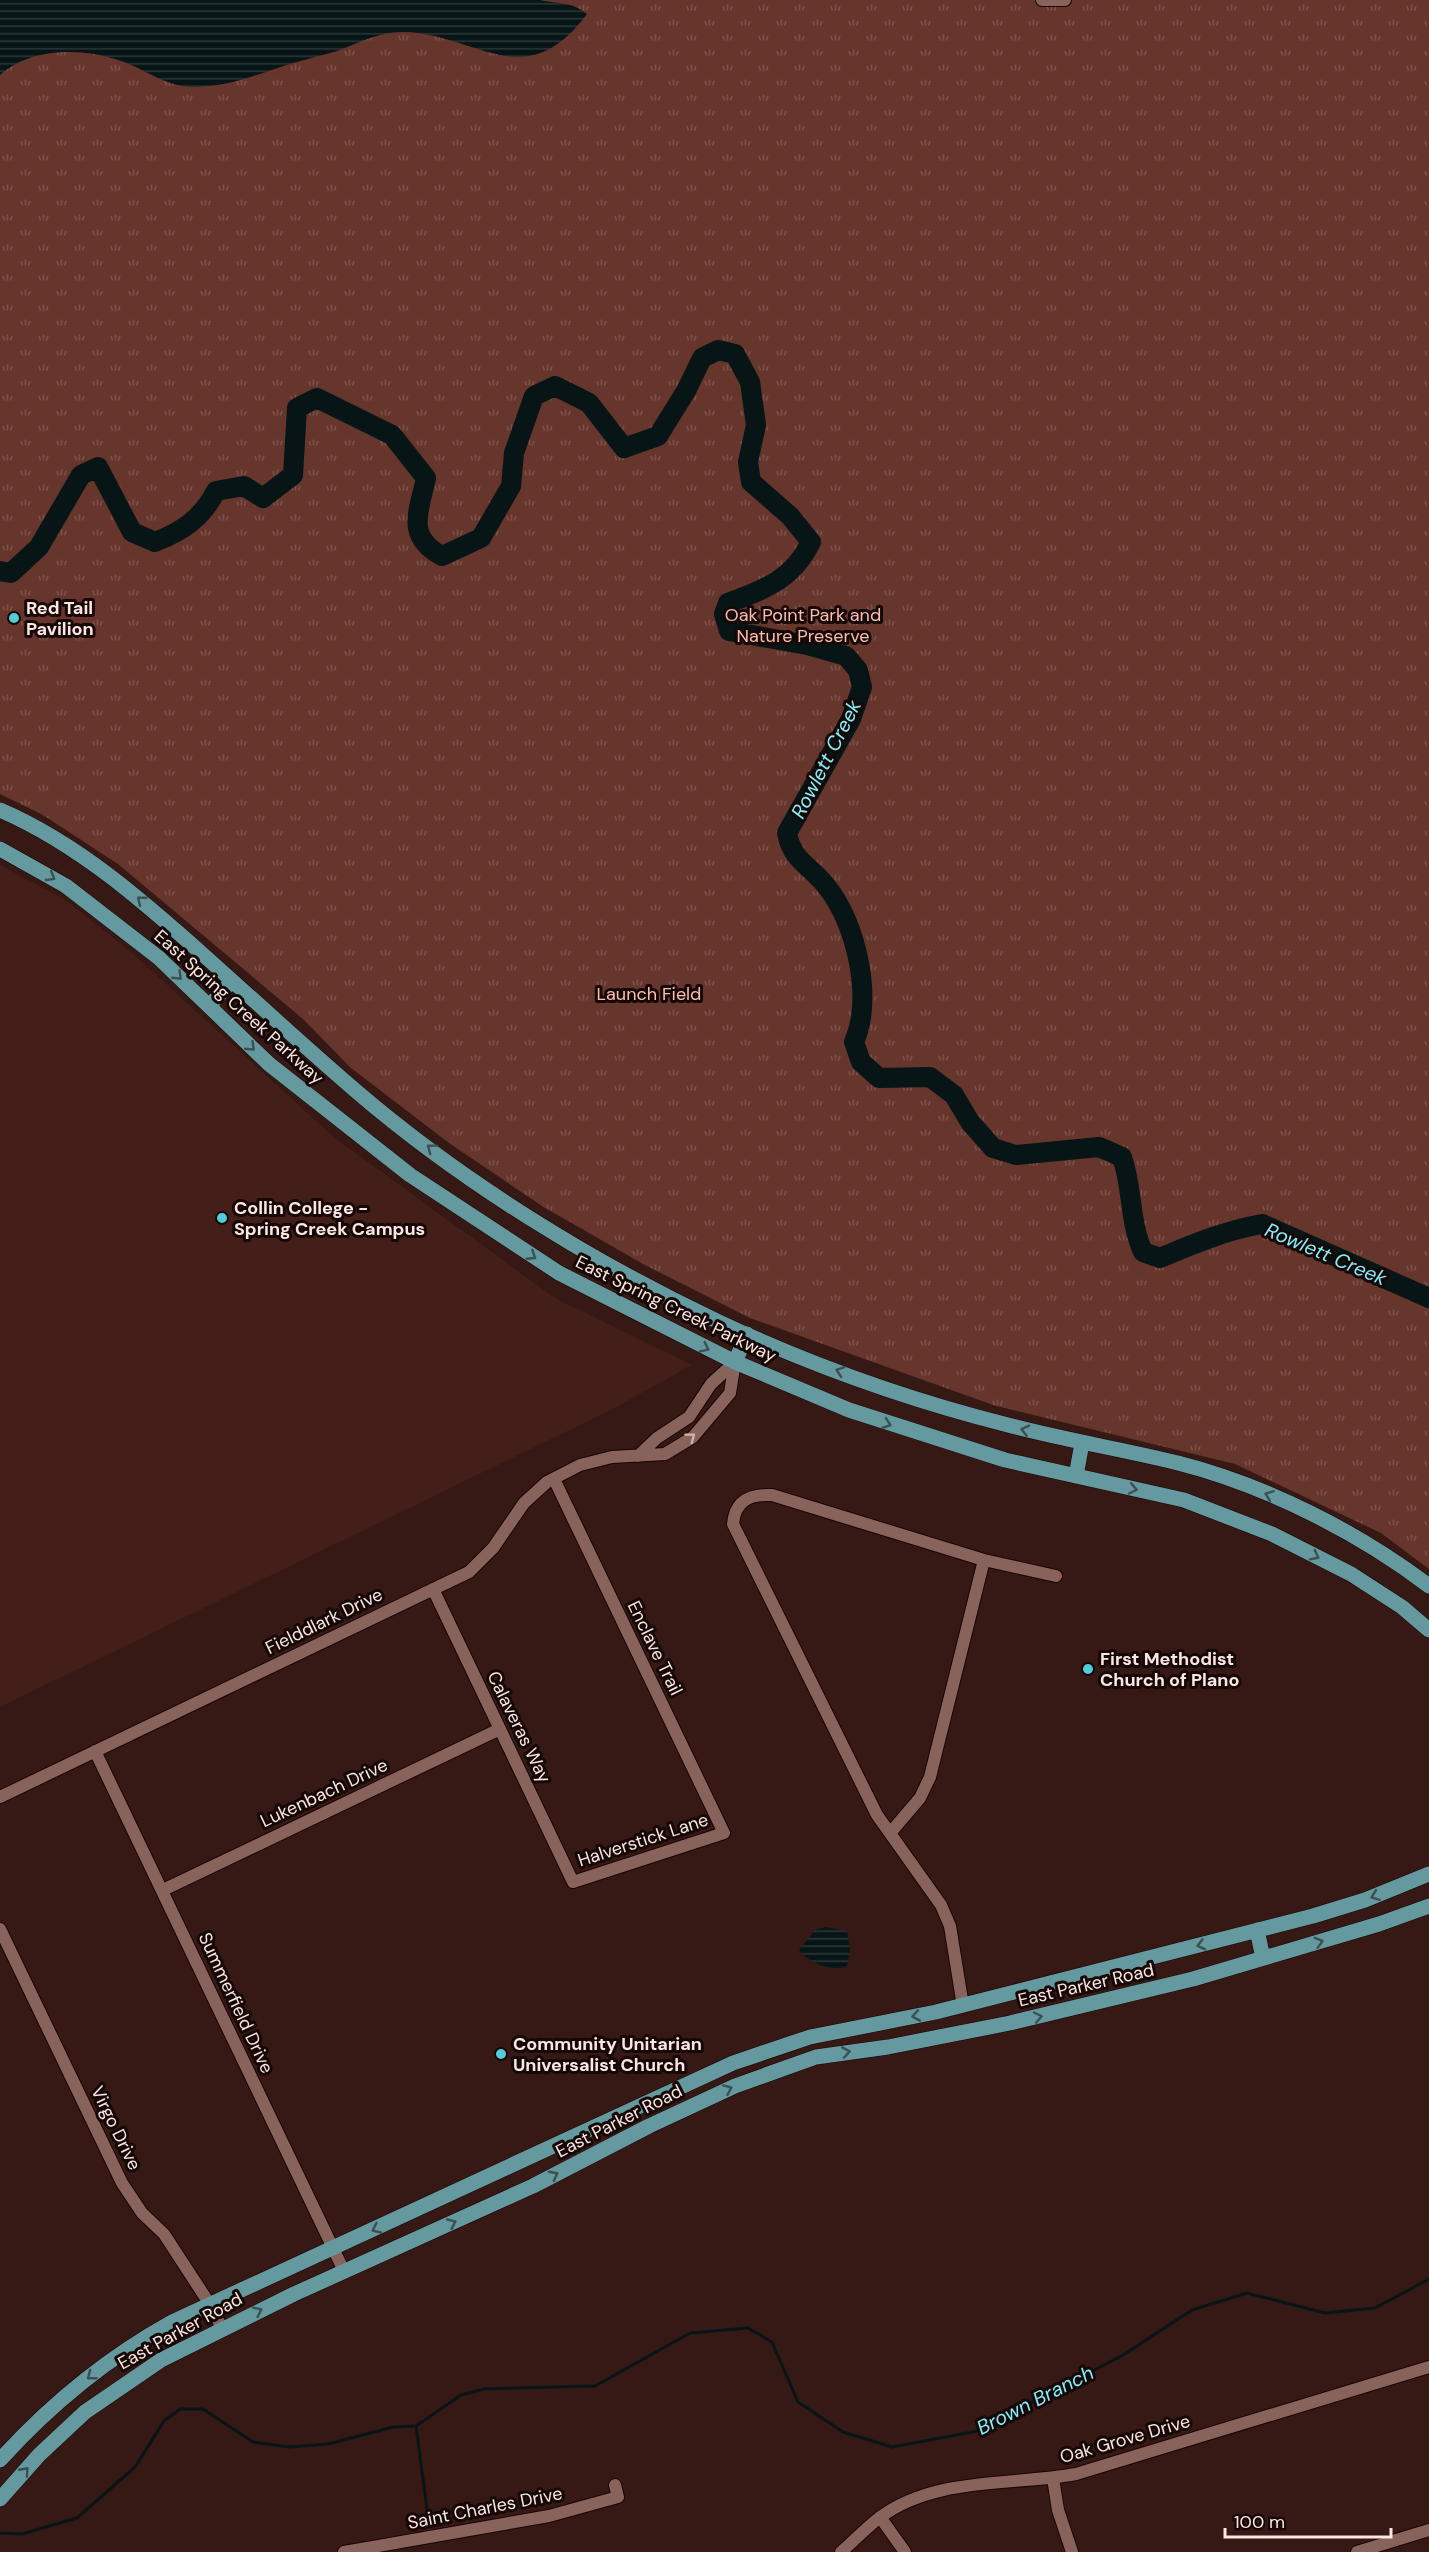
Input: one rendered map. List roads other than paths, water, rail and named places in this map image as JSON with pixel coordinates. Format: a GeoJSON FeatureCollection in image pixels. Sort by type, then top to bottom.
{"type":"FeatureCollection","features":[{"type":"Feature","properties":{"kind":"main road","name":"East Spring Creek Parkway"},"geometry":{"type":"LineString","coordinates":[[0,810],[65,846],[146,903],[362,1096],[489,1192],[630,1275],[747,1334],[811,1361],[942,1406],[1082,1443],[1178,1463],[1278,1499],[1335,1526],[1429,1586]]}},
{"type":"Feature","properties":{"kind":"main road","name":"East Spring Creek Parkway"},"geometry":{"type":"LineString","coordinates":[[0,849],[66,886],[159,958],[269,1064],[410,1175],[559,1274],[735,1362],[890,1425],[1005,1460],[1184,1500],[1272,1534],[1351,1574],[1402,1607],[1429,1630]]}},
{"type":"Feature","properties":{"kind":"main road"},"geometry":{"type":"LineString","coordinates":[[209,1006],[232,981]]}},
{"type":"Feature","properties":{"kind":"main road"},"geometry":{"type":"LineString","coordinates":[[735,1362],[747,1334]]}},
{"type":"Feature","properties":{"kind":"main road"},"geometry":{"type":"LineString","coordinates":[[1076,1476],[1082,1443]]}},
{"type":"Feature","properties":{"kind":"main road","name":"East Parker Road"},"geometry":{"type":"LineString","coordinates":[[0,2460],[69,2394],[129,2348],[209,2303],[742,2060],[810,2037],[963,2006],[1257,1930],[1365,1900],[1429,1874]]}},
{"type":"Feature","properties":{"kind":"main road","name":"East Parker Road"},"geometry":{"type":"LineString","coordinates":[[0,2499],[39,2456],[85,2412],[143,2371],[222,2328],[533,2186],[649,2126],[750,2080],[816,2057],[888,2047],[1069,2011],[1263,1958],[1429,1906]]}},
{"type":"Feature","properties":{"kind":"main road"},"geometry":{"type":"LineString","coordinates":[[1257,1930],[1263,1958]]}},
{"type":"Feature","properties":{"kind":"main road"},"geometry":{"type":"LineString","coordinates":[[963,2006],[968,2031]]}},
{"type":"Feature","properties":{"kind":"main road"},"geometry":{"type":"LineString","coordinates":[[810,2037],[816,2057]]}},
{"type":"Feature","properties":{"kind":"main road"},"geometry":{"type":"LineString","coordinates":[[742,2060],[750,2080]]}},
{"type":"Feature","properties":{"kind":"main road"},"geometry":{"type":"LineString","coordinates":[[638,2107],[649,2126]]}},
{"type":"Feature","properties":{"kind":"main road"},"geometry":{"type":"LineString","coordinates":[[524,2160],[533,2186]]}},
{"type":"Feature","properties":{"kind":"main road"},"geometry":{"type":"LineString","coordinates":[[471,2185],[482,2209]]}},
{"type":"Feature","properties":{"kind":"main road"},"geometry":{"type":"LineString","coordinates":[[413,2211],[423,2236]]}},
{"type":"Feature","properties":{"kind":"main road"},"geometry":{"type":"LineString","coordinates":[[69,2394],[85,2412]]}},
{"type":"Feature","properties":{"kind":"street"},"geometry":{"type":"LineString","coordinates":[[1042,0],[1065,0]]}},
{"type":"Feature","properties":{"kind":"street"},"geometry":{"type":"LineString","coordinates":[[638,1456],[657,1438],[688,1417],[711,1384],[735,1362]]}},
{"type":"Feature","properties":{"kind":"street","name":"Fielddlark Drive"},"geometry":{"type":"LineString","coordinates":[[0,1797],[470,1572],[493,1548],[524,1503],[547,1482],[580,1465],[612,1457],[665,1454],[693,1437],[730,1393],[735,1362]]}},
{"type":"Feature","properties":{"kind":"street","name":"Enclave Trail"},"geometry":{"type":"LineString","coordinates":[[554,1479],[724,1833]]}},
{"type":"Feature","properties":{"kind":"street"},"geometry":{"type":"LineString","coordinates":[[963,2006],[950,1926],[941,1905],[877,1815],[733,1524],[734,1512],[742,1501],[756,1494],[772,1495],[984,1560],[1056,1576]]}},
{"type":"Feature","properties":{"kind":"street"},"geometry":{"type":"LineString","coordinates":[[891,1832],[920,1798],[930,1777],[984,1560]]}},
{"type":"Feature","properties":{"kind":"street","name":"Calaveras Way"},"geometry":{"type":"LineString","coordinates":[[433,1589],[573,1882]]}},
{"type":"Feature","properties":{"kind":"street","name":"Lukenbach Drive"},"geometry":{"type":"LineString","coordinates":[[163,1890],[500,1729]]}},
{"type":"Feature","properties":{"kind":"street","name":"Summerfield Drive"},"geometry":{"type":"LineString","coordinates":[[95,1751],[344,2271]]}},
{"type":"Feature","properties":{"kind":"street","name":"Halverstick Lane"},"geometry":{"type":"LineString","coordinates":[[573,1882],[724,1833]]}},
{"type":"Feature","properties":{"kind":"street","name":"Virgo Drive"},"geometry":{"type":"LineString","coordinates":[[0,1929],[122,2183],[142,2213],[164,2234],[209,2303],[222,2328]]}},
{"type":"Feature","properties":{"kind":"street","name":"Oak Grove Drive"},"geometry":{"type":"LineString","coordinates":[[841,2552],[880,2517],[931,2493],[959,2486],[1053,2478],[1108,2464],[1429,2367]]}},
{"type":"Feature","properties":{"kind":"street"},"geometry":{"type":"LineString","coordinates":[[1053,2478],[1058,2510],[1072,2552]]}},
{"type":"Feature","properties":{"kind":"street","name":"Saint Charles Drive"},"geometry":{"type":"LineString","coordinates":[[344,2552],[549,2516],[618,2497],[615,2485]]}},
{"type":"Feature","properties":{"kind":"street"},"geometry":{"type":"LineString","coordinates":[[880,2517],[905,2552]]}},
{"type":"Feature","properties":{"kind":"street"},"geometry":{"type":"LineString","coordinates":[[1357,2552],[1429,2530]]}},
{"type":"Feature","properties":{"kind":"waterway","name":"Rowlett Creek"},"geometry":{"type":"LineString","coordinates":[[0,571],[11,573],[39,547],[81,475],[98,467],[132,532],[155,542],[191,522],[204,509],[216,491],[244,486],[263,498],[293,475],[297,408],[317,398],[392,435],[426,478],[418,512],[419,531],[430,548],[442,556],[481,538],[511,486],[514,453],[534,396],[555,386],[589,403],[624,448],[658,436],[686,391],[702,358],[718,350],[735,354],[750,382],[756,425],[748,462],[751,482],[790,516],[811,542],[804,555],[787,574],[754,593],[728,603],[724,614],[729,631],[807,645],[846,656],[858,670],[862,687],[851,719],[787,833],[789,842],[798,857],[821,880],[838,903],[854,941],[862,984],[860,1025],[854,1042],[861,1062],[879,1078],[930,1077],[954,1095],[970,1122],[993,1148],[1016,1155],[1099,1147],[1122,1157],[1135,1228],[1143,1252],[1160,1258],[1223,1234],[1262,1224],[1429,1298]]}},
{"type":"Feature","properties":{"kind":"waterway","name":"Brown Branch"},"geometry":{"type":"LineString","coordinates":[[0,2533],[22,2534],[77,2518],[135,2467],[164,2421],[180,2409],[203,2409],[253,2442],[289,2447],[328,2444],[393,2427],[416,2426],[461,2395],[484,2389],[595,2386],[690,2333],[748,2328],[772,2342],[798,2402],[843,2432],[892,2447],[978,2431],[1123,2355],[1192,2310],[1247,2293],[1325,2313],[1375,2308],[1429,2279]]}},
{"type":"Feature","properties":{"kind":"waterway"},"geometry":{"type":"LineString","coordinates":[[416,2426],[429,2524]]}},
{"type":"Feature","properties":{"kind":"place","name":"Red Tail Pavilion"},"geometry":{"type":"Point","coordinates":[14,618]}},
{"type":"Feature","properties":{"kind":"place","name":"Collin College - Spring Creek Campus"},"geometry":{"type":"Point","coordinates":[222,1218]}},
{"type":"Feature","properties":{"kind":"place","name":"First Methodist Church of Plano"},"geometry":{"type":"Point","coordinates":[1088,1669]}},
{"type":"Feature","properties":{"kind":"place","name":"Community Unitarian Universalist Church"},"geometry":{"type":"Point","coordinates":[501,2054]}},
{"type":"Feature","properties":{"kind":"park label","name":"Oak Point Park and Nature Preserve"},"geometry":{"type":"Point","coordinates":[803,625]}},
{"type":"Feature","properties":{"kind":"park label","name":"Launch Field"},"geometry":{"type":"Point","coordinates":[649,994]}}]}
